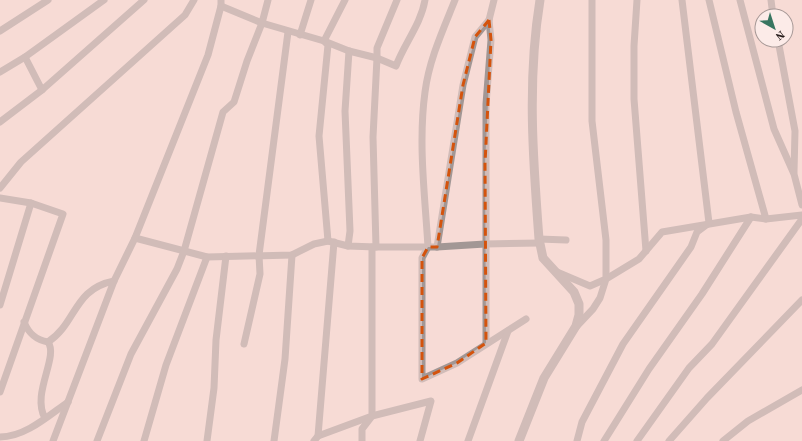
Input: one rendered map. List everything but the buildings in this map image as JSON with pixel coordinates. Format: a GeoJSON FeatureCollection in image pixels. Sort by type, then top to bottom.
{"type":"FeatureCollection","features":[{"type":"Feature","properties":{"kind":"street"},"geometry":{"type":"LineString","coordinates":[[0,31],[48,0]]}},
{"type":"Feature","properties":{"kind":"street"},"geometry":{"type":"LineString","coordinates":[[0,72],[25,57],[104,0]]}},
{"type":"Feature","properties":{"kind":"street"},"geometry":{"type":"LineString","coordinates":[[0,122],[42,90],[144,0]]}},
{"type":"Feature","properties":{"kind":"street"},"geometry":{"type":"LineString","coordinates":[[0,188],[21,162],[185,15],[194,0]]}},
{"type":"Feature","properties":{"kind":"street"},"geometry":{"type":"LineString","coordinates":[[97,441],[131,354],[177,269],[184,251],[223,112],[234,102],[246,61],[262,24],[268,0]]}},
{"type":"Feature","properties":{"kind":"street"},"geometry":{"type":"LineString","coordinates":[[300,35],[311,0]]}},
{"type":"Feature","properties":{"kind":"street"},"geometry":{"type":"LineString","coordinates":[[324,41],[345,0]]}},
{"type":"Feature","properties":{"kind":"street"},"geometry":{"type":"LineString","coordinates":[[362,441],[362,429],[372,416],[374,247],[373,137],[376,58],[377,48],[397,0]]}},
{"type":"Feature","properties":{"kind":"street"},"geometry":{"type":"LineString","coordinates":[[53,441],[114,281],[135,238],[208,55],[221,3],[262,24],[324,41],[349,51],[376,58],[396,66],[402,50],[419,19],[425,0]]}},
{"type":"Feature","properties":{"kind":"street"},"geometry":{"type":"LineString","coordinates":[[455,0],[432,58],[425,92],[422,145],[428,247],[422,258],[422,380],[457,363],[486,343],[526,319]]}},
{"type":"Feature","properties":{"kind":"street"},"geometry":{"type":"LineString","coordinates":[[437,247],[463,85],[475,37],[488,20],[494,0]]}},
{"type":"Feature","properties":{"kind":"street"},"geometry":{"type":"LineString","coordinates":[[520,441],[544,378],[576,326],[580,315],[579,304],[574,292],[551,269],[543,258],[540,241],[531,104],[536,25],[540,0]]}},
{"type":"Feature","properties":{"kind":"street"},"geometry":{"type":"LineString","coordinates":[[576,326],[593,309],[600,298],[606,279],[606,240],[592,121],[592,0]]}},
{"type":"Feature","properties":{"kind":"street"},"geometry":{"type":"LineString","coordinates":[[637,0],[634,46],[634,99],[646,251]]}},
{"type":"Feature","properties":{"kind":"street"},"geometry":{"type":"LineString","coordinates":[[682,0],[709,223]]}},
{"type":"Feature","properties":{"kind":"street"},"geometry":{"type":"LineString","coordinates":[[709,0],[736,112],[766,219]]}},
{"type":"Feature","properties":{"kind":"street"},"geometry":{"type":"LineString","coordinates":[[740,0],[774,129],[794,174],[802,205]]}},
{"type":"Feature","properties":{"kind":"street"},"geometry":{"type":"LineString","coordinates":[[486,343],[486,104],[491,40],[488,20]]}},
{"type":"Feature","properties":{"kind":"street"},"geometry":{"type":"LineString","coordinates":[[244,344],[260,274],[258,255],[288,32]]}},
{"type":"Feature","properties":{"kind":"street"},"geometry":{"type":"LineString","coordinates":[[324,41],[328,45],[319,136],[331,242],[316,439],[372,416],[430,401],[420,441]]}},
{"type":"Feature","properties":{"kind":"street"},"geometry":{"type":"LineString","coordinates":[[780,48],[795,130],[794,174]]}},
{"type":"Feature","properties":{"kind":"street"},"geometry":{"type":"LineString","coordinates":[[348,246],[350,231],[345,111],[349,51]]}},
{"type":"Feature","properties":{"kind":"street"},"geometry":{"type":"LineString","coordinates":[[25,57],[42,90]]}},
{"type":"Feature","properties":{"kind":"street"},"geometry":{"type":"LineString","coordinates":[[0,198],[31,203],[63,214],[0,392]]}},
{"type":"Feature","properties":{"kind":"street"},"geometry":{"type":"LineString","coordinates":[[0,305],[31,203]]}},
{"type":"Feature","properties":{"kind":"street"},"geometry":{"type":"LineString","coordinates":[[551,269],[590,286],[606,279],[639,259],[662,232],[751,216],[766,219],[802,215]]}},
{"type":"Feature","properties":{"kind":"street"},"geometry":{"type":"LineString","coordinates":[[604,441],[649,369],[702,294],[751,216]]}},
{"type":"Feature","properties":{"kind":"street"},"geometry":{"type":"LineString","coordinates":[[637,441],[689,368],[712,344],[802,219]]}},
{"type":"Feature","properties":{"kind":"street"},"geometry":{"type":"LineString","coordinates":[[577,441],[582,422],[623,344],[691,247],[697,232],[709,223]]}},
{"type":"Feature","properties":{"kind":"street"},"geometry":{"type":"LineString","coordinates":[[135,238],[207,257],[292,255],[314,244],[331,242],[348,246],[437,247],[566,240]]}},
{"type":"Feature","properties":{"kind":"street"},"geometry":{"type":"LineString","coordinates":[[274,441],[285,359],[292,255]]}},
{"type":"Feature","properties":{"kind":"street"},"geometry":{"type":"LineString","coordinates":[[207,441],[214,388],[216,340],[226,256]]}},
{"type":"Feature","properties":{"kind":"street"},"geometry":{"type":"LineString","coordinates":[[144,441],[166,365],[207,257]]}},
{"type":"Feature","properties":{"kind":"street"},"geometry":{"type":"LineString","coordinates":[[24,322],[29,333],[39,340],[48,342],[60,333],[86,293],[100,284],[114,281]]}},
{"type":"Feature","properties":{"kind":"street"},"geometry":{"type":"LineString","coordinates":[[669,441],[707,398],[802,300]]}},
{"type":"Feature","properties":{"kind":"street"},"geometry":{"type":"LineString","coordinates":[[468,441],[508,331]]}},
{"type":"Feature","properties":{"kind":"street"},"geometry":{"type":"LineString","coordinates":[[45,418],[41,407],[41,396],[51,350],[48,342]]}},
{"type":"Feature","properties":{"kind":"street"},"geometry":{"type":"LineString","coordinates":[[723,441],[748,421],[802,390]]}},
{"type":"Feature","properties":{"kind":"street"},"geometry":{"type":"LineString","coordinates":[[0,437],[8,437],[30,428],[68,402]]}},
{"type":"Feature","properties":{"kind":"highlighted area"},"geometry":{"type":"Polygon","coordinates":[[[489,20],[491,40],[485,164],[486,343],[457,363],[422,379],[422,258],[428,247],[437,247],[463,85],[475,37],[489,20]]]}}]}
